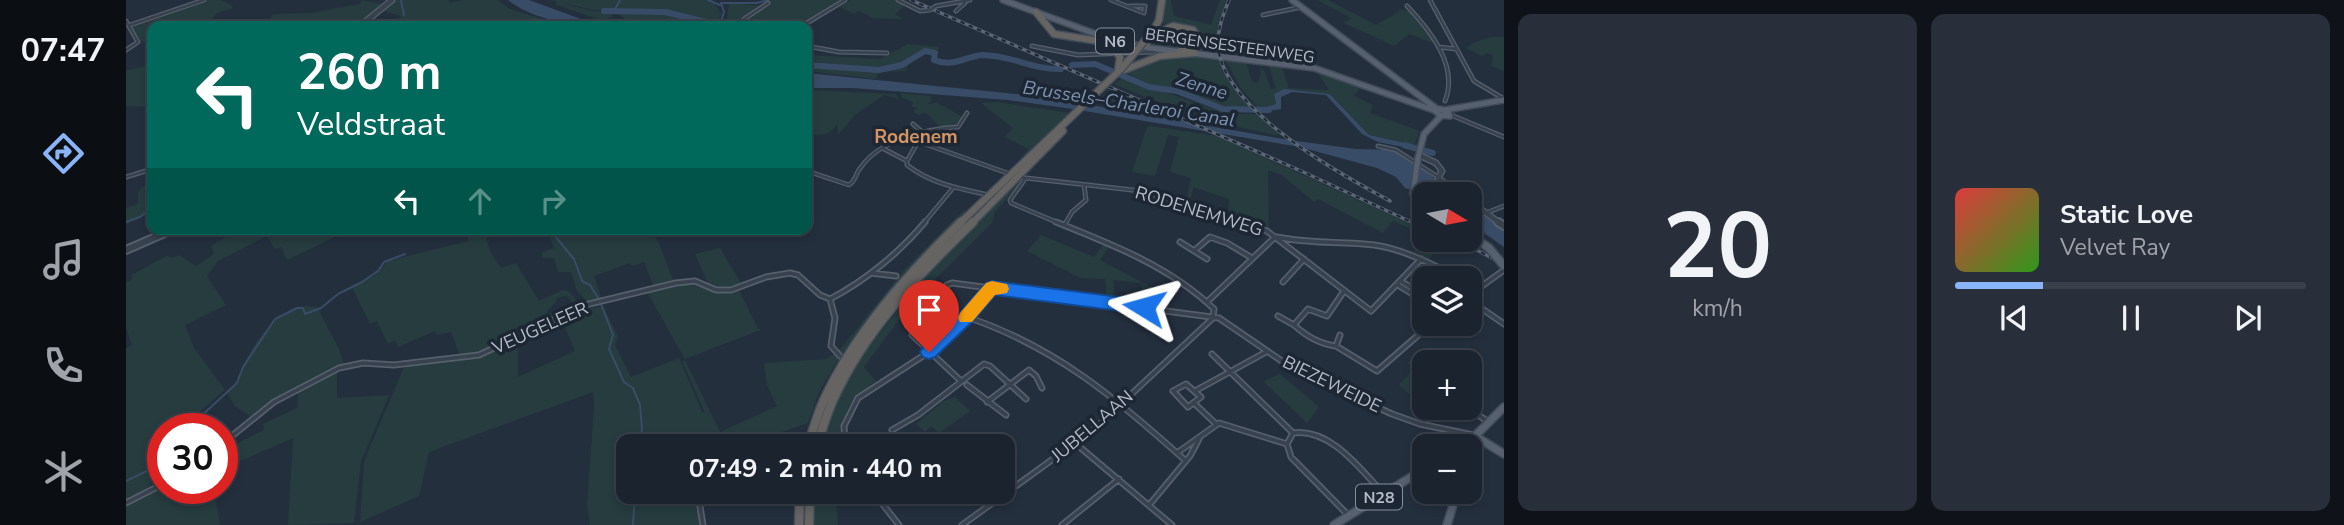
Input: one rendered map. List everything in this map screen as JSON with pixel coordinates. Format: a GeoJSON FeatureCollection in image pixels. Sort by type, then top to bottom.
{"type":"FeatureCollection","features":[{"type":"Feature","properties":{"kind":"highway"},"geometry":{"type":"LineString","coordinates":[[1069,122],[1124,70],[1150,37],[1160,0]]}},
{"type":"Feature","properties":{"kind":"highway"},"geometry":{"type":"LineString","coordinates":[[1036,12],[1056,36],[1093,40],[1111,46],[1121,62],[1113,76]]}},
{"type":"Feature","properties":{"kind":"highway"},"geometry":{"type":"LineString","coordinates":[[1048,27],[1054,19]]}},
{"type":"Feature","properties":{"kind":"highway"},"geometry":{"type":"LineString","coordinates":[[821,434],[837,389],[863,347],[926,270],[1150,37],[1162,27],[1172,25],[1187,28],[1199,35],[1202,42],[1199,47],[1180,51]]}},
{"type":"Feature","properties":{"kind":"highway"},"geometry":{"type":"LineString","coordinates":[[1124,70],[1160,56],[1195,53]]}},
{"type":"Feature","properties":{"kind":"highway"},"geometry":{"type":"LineString","coordinates":[[811,434],[826,393],[860,338],[920,267],[1018,177]]}},
{"type":"Feature","properties":{"kind":"highway"},"geometry":{"type":"LineString","coordinates":[[799,525],[800,504]]}},
{"type":"Feature","properties":{"kind":"highway"},"geometry":{"type":"LineString","coordinates":[[809,525],[810,504]]}},
{"type":"Feature","properties":{"kind":"main road","name":"BERGENSESTEENWEG"},"geometry":{"type":"LineString","coordinates":[[1003,0],[1115,41],[1314,68],[1443,113]]}},
{"type":"Feature","properties":{"kind":"main road"},"geometry":{"type":"LineString","coordinates":[[1292,0],[1443,113]]}},
{"type":"Feature","properties":{"kind":"main road"},"geometry":{"type":"LineString","coordinates":[[1426,99],[1452,108],[1466,108]]}},
{"type":"Feature","properties":{"kind":"main road"},"geometry":{"type":"LineString","coordinates":[[1415,182],[1420,143],[1425,131],[1434,121],[1443,113],[1504,100]]}},
{"type":"Feature","properties":{"kind":"main road"},"geometry":{"type":"LineString","coordinates":[[1434,103],[1443,113]]}},
{"type":"Feature","properties":{"kind":"main road","name":"BERGENSESTEENWEG"},"geometry":{"type":"LineString","coordinates":[[1413,104],[1443,113]]}},
{"type":"Feature","properties":{"kind":"main road"},"geometry":{"type":"LineString","coordinates":[[1421,108],[1430,114],[1434,121]]}},
{"type":"Feature","properties":{"kind":"main road"},"geometry":{"type":"LineString","coordinates":[[1482,243],[1504,268]]}},
{"type":"Feature","properties":{"kind":"main road"},"geometry":{"type":"LineString","coordinates":[[1480,434],[1504,407]]}},
{"type":"Feature","properties":{"kind":"main road"},"geometry":{"type":"LineString","coordinates":[[1482,444],[1504,454]]}},
{"type":"Feature","properties":{"kind":"main road","name":"N28"},"geometry":{"type":"LineString","coordinates":[[1334,525],[1412,476]]}},
{"type":"Feature","properties":{"kind":"main road"},"geometry":{"type":"LineString","coordinates":[[1447,525],[1453,504]]}},
{"type":"Feature","properties":{"kind":"street"},"geometry":{"type":"LineString","coordinates":[[130,25],[204,0]]}},
{"type":"Feature","properties":{"kind":"street"},"geometry":{"type":"LineString","coordinates":[[365,21],[392,0]]}},
{"type":"Feature","properties":{"kind":"street"},"geometry":{"type":"LineString","coordinates":[[810,21],[845,0]]}},
{"type":"Feature","properties":{"kind":"street"},"geometry":{"type":"LineString","coordinates":[[898,0],[920,11],[930,10],[944,3],[967,2]]}},
{"type":"Feature","properties":{"kind":"street"},"geometry":{"type":"LineString","coordinates":[[960,0],[967,2]]}},
{"type":"Feature","properties":{"kind":"street"},"geometry":{"type":"LineString","coordinates":[[1111,0],[1128,6]]}},
{"type":"Feature","properties":{"kind":"street"},"geometry":{"type":"LineString","coordinates":[[1430,0],[1474,81],[1504,100]]}},
{"type":"Feature","properties":{"kind":"street"},"geometry":{"type":"LineString","coordinates":[[956,11],[967,2]]}},
{"type":"Feature","properties":{"kind":"street"},"geometry":{"type":"LineString","coordinates":[[744,21],[768,3]]}},
{"type":"Feature","properties":{"kind":"street"},"geometry":{"type":"LineString","coordinates":[[1406,6],[1430,32],[1439,47],[1449,82],[1445,101]]}},
{"type":"Feature","properties":{"kind":"street"},"geometry":{"type":"LineString","coordinates":[[1262,15],[1302,7]]}},
{"type":"Feature","properties":{"kind":"street"},"geometry":{"type":"LineString","coordinates":[[126,21],[138,42],[126,50]]}},
{"type":"Feature","properties":{"kind":"street"},"geometry":{"type":"LineString","coordinates":[[1032,46],[1057,55],[1088,57],[1153,52],[1156,48]]}},
{"type":"Feature","properties":{"kind":"street"},"geometry":{"type":"LineString","coordinates":[[1439,47],[1456,49]]}},
{"type":"Feature","properties":{"kind":"street"},"geometry":{"type":"LineString","coordinates":[[812,48],[839,52],[887,53]]}},
{"type":"Feature","properties":{"kind":"street"},"geometry":{"type":"LineString","coordinates":[[812,173],[849,185],[854,182],[860,167],[883,148],[911,135],[955,128],[961,125],[967,113]]}},
{"type":"Feature","properties":{"kind":"street","name":"BERGENSESTEENWEG"},"geometry":{"type":"LineString","coordinates":[[1443,113],[1504,137]]}},
{"type":"Feature","properties":{"kind":"street"},"geometry":{"type":"LineString","coordinates":[[913,124],[921,133]]}},
{"type":"Feature","properties":{"kind":"street"},"geometry":{"type":"LineString","coordinates":[[906,161],[921,133]]}},
{"type":"Feature","properties":{"kind":"street","name":"RODENEMWEG"},"geometry":{"type":"LineString","coordinates":[[911,135],[1018,177],[1141,191],[1252,226],[1275,237]]}},
{"type":"Feature","properties":{"kind":"street"},"geometry":{"type":"LineString","coordinates":[[1378,146],[1401,151],[1421,169],[1444,182]]}},
{"type":"Feature","properties":{"kind":"street"},"geometry":{"type":"LineString","coordinates":[[883,148],[906,161],[914,171],[953,188],[984,194]]}},
{"type":"Feature","properties":{"kind":"street"},"geometry":{"type":"LineString","coordinates":[[1418,155],[1440,167],[1442,171],[1438,177]]}},
{"type":"Feature","properties":{"kind":"street"},"geometry":{"type":"LineString","coordinates":[[126,177],[147,171]]}},
{"type":"Feature","properties":{"kind":"street"},"geometry":{"type":"LineString","coordinates":[[961,381],[913,337],[912,332],[947,285],[953,283],[1214,317],[1214,309],[1178,278],[1108,242],[1012,203],[1010,200],[1018,177]]}},
{"type":"Feature","properties":{"kind":"street"},"geometry":{"type":"LineString","coordinates":[[1065,225],[1072,212],[1086,200],[1084,185]]}},
{"type":"Feature","properties":{"kind":"street"},"geometry":{"type":"LineString","coordinates":[[840,356],[831,347],[835,318],[830,299],[871,273],[910,240],[953,188]]}},
{"type":"Feature","properties":{"kind":"street"},"geometry":{"type":"LineString","coordinates":[[1486,213],[1504,206]]}},
{"type":"Feature","properties":{"kind":"street"},"geometry":{"type":"LineString","coordinates":[[1482,210],[1504,226]]}},
{"type":"Feature","properties":{"kind":"street"},"geometry":{"type":"LineString","coordinates":[[126,250],[160,235]]}},
{"type":"Feature","properties":{"kind":"street"},"geometry":{"type":"LineString","coordinates":[[1194,251],[1210,237],[1227,243],[1252,258]]}},
{"type":"Feature","properties":{"kind":"street"},"geometry":{"type":"LineString","coordinates":[[1207,302],[1275,237]]}},
{"type":"Feature","properties":{"kind":"street"},"geometry":{"type":"LineString","coordinates":[[1275,237],[1368,310],[1374,310],[1421,259]]}},
{"type":"Feature","properties":{"kind":"street"},"geometry":{"type":"LineString","coordinates":[[1275,237],[1299,242],[1367,243],[1435,266]]}},
{"type":"Feature","properties":{"kind":"street"},"geometry":{"type":"LineString","coordinates":[[1180,242],[1207,259]]}},
{"type":"Feature","properties":{"kind":"street"},"geometry":{"type":"LineString","coordinates":[[1283,282],[1304,259]]}},
{"type":"Feature","properties":{"kind":"street"},"geometry":{"type":"LineString","coordinates":[[1482,285],[1504,268]]}},
{"type":"Feature","properties":{"kind":"street","name":"VEUGELEER"},"geometry":{"type":"LineString","coordinates":[[238,431],[274,402],[339,368],[363,363],[394,365],[480,355],[584,305],[684,281],[695,281],[716,290],[732,290],[778,274],[792,273],[820,295],[830,299]]}},
{"type":"Feature","properties":{"kind":"street"},"geometry":{"type":"LineString","coordinates":[[871,273],[896,276]]}},
{"type":"Feature","properties":{"kind":"street"},"geometry":{"type":"LineString","coordinates":[[1399,283],[1412,289]]}},
{"type":"Feature","properties":{"kind":"street"},"geometry":{"type":"LineString","coordinates":[[1399,283],[1412,292]]}},
{"type":"Feature","properties":{"kind":"street"},"geometry":{"type":"LineString","coordinates":[[844,434],[844,426],[858,398],[929,352],[967,317],[992,288]]}},
{"type":"Feature","properties":{"kind":"street"},"geometry":{"type":"LineString","coordinates":[[1294,325],[1308,309],[1327,316],[1344,291]]}},
{"type":"Feature","properties":{"kind":"street"},"geometry":{"type":"LineString","coordinates":[[1482,308],[1504,324]]}},
{"type":"Feature","properties":{"kind":"street"},"geometry":{"type":"LineString","coordinates":[[1278,316],[1311,338],[1327,346],[1336,346],[1377,371],[1417,336]]}},
{"type":"Feature","properties":{"kind":"street"},"geometry":{"type":"LineString","coordinates":[[967,317],[1011,331],[1051,351],[1121,404],[1186,461]]}},
{"type":"Feature","properties":{"kind":"street","name":"BIEZEWEIDE"},"geometry":{"type":"LineString","coordinates":[[1214,317],[1292,368],[1392,414],[1453,434]]}},
{"type":"Feature","properties":{"kind":"street","name":"JUBELLAAN"},"geometry":{"type":"LineString","coordinates":[[962,525],[1075,443],[1214,317]]}},
{"type":"Feature","properties":{"kind":"street"},"geometry":{"type":"LineString","coordinates":[[1336,346],[1340,335]]}},
{"type":"Feature","properties":{"kind":"street"},"geometry":{"type":"LineString","coordinates":[[1195,391],[1268,351]]}},
{"type":"Feature","properties":{"kind":"street"},"geometry":{"type":"LineString","coordinates":[[1212,354],[1293,433]]}},
{"type":"Feature","properties":{"kind":"street"},"geometry":{"type":"LineString","coordinates":[[892,430],[918,415],[984,364],[990,366],[1026,399]]}},
{"type":"Feature","properties":{"kind":"street"},"geometry":{"type":"LineString","coordinates":[[987,402],[1029,370],[1037,376],[1042,388]]}},
{"type":"Feature","properties":{"kind":"street"},"geometry":{"type":"LineString","coordinates":[[1186,384],[1201,397],[1195,403],[1188,407],[1173,391],[1186,384]]}},
{"type":"Feature","properties":{"kind":"street"},"geometry":{"type":"LineString","coordinates":[[967,385],[1006,415]]}},
{"type":"Feature","properties":{"kind":"street"},"geometry":{"type":"LineString","coordinates":[[1195,403],[1216,424]]}},
{"type":"Feature","properties":{"kind":"street"},"geometry":{"type":"LineString","coordinates":[[1482,417],[1489,422]]}},
{"type":"Feature","properties":{"kind":"street"},"geometry":{"type":"LineString","coordinates":[[1177,453],[1216,424],[1225,423],[1287,444],[1293,459],[1349,516]]}},
{"type":"Feature","properties":{"kind":"street"},"geometry":{"type":"LineString","coordinates":[[1287,444],[1293,433],[1306,430],[1324,437],[1384,494]]}},
{"type":"Feature","properties":{"kind":"street"},"geometry":{"type":"LineString","coordinates":[[1150,504],[1186,461],[1200,437]]}},
{"type":"Feature","properties":{"kind":"street"},"geometry":{"type":"LineString","coordinates":[[1075,443],[1172,525]]}},
{"type":"Feature","properties":{"kind":"street"},"geometry":{"type":"LineString","coordinates":[[1062,525],[1119,479]]}},
{"type":"Feature","properties":{"kind":"street"},"geometry":{"type":"LineString","coordinates":[[126,503],[147,492]]}},
{"type":"Feature","properties":{"kind":"street"},"geometry":{"type":"LineString","coordinates":[[700,504],[703,525]]}},
{"type":"Feature","properties":{"kind":"street"},"geometry":{"type":"LineString","coordinates":[[882,504],[899,525]]}},
{"type":"Feature","properties":{"kind":"green space"},"geometry":{"type":"Polygon","coordinates":[[[208,0],[220,0],[232,5],[233,9],[217,13],[211,21],[147,21],[208,0]]]}},
{"type":"Feature","properties":{"kind":"green space"},"geometry":{"type":"Polygon","coordinates":[[[361,0],[383,4],[363,21],[268,21],[273,14],[311,13],[360,4],[361,0]]]}},
{"type":"Feature","properties":{"kind":"green space"},"geometry":{"type":"Polygon","coordinates":[[[394,0],[448,0],[451,3],[463,0],[498,0],[510,9],[549,21],[394,21],[402,16],[379,10],[394,0]]]}},
{"type":"Feature","properties":{"kind":"green space"},"geometry":{"type":"Polygon","coordinates":[[[545,0],[711,0],[722,14],[718,21],[712,21],[650,9],[594,10],[558,2],[592,11],[611,12],[612,17],[603,21],[557,5],[557,1],[545,0]]]}},
{"type":"Feature","properties":{"kind":"green space"},"geometry":{"type":"Polygon","coordinates":[[[843,0],[808,21],[726,21],[729,3],[764,6],[761,9],[767,7],[770,3],[768,2],[843,0]]]}},
{"type":"Feature","properties":{"kind":"green space"},"geometry":{"type":"Polygon","coordinates":[[[851,0],[895,0],[905,5],[895,15],[904,19],[873,18],[859,11],[854,14],[840,7],[851,0]]]}},
{"type":"Feature","properties":{"kind":"green space"},"geometry":{"type":"Polygon","coordinates":[[[1165,0],[1171,0],[1174,16],[1211,25],[1220,0],[1227,0],[1217,26],[1217,53],[1201,51],[1205,40],[1199,31],[1162,23],[1165,0]]]}},
{"type":"Feature","properties":{"kind":"green space"},"geometry":{"type":"Polygon","coordinates":[[[1317,0],[1328,0],[1376,25],[1400,11],[1398,9],[1410,12],[1429,32],[1435,44],[1409,34],[1394,46],[1344,23],[1351,18],[1317,0]]]}},
{"type":"Feature","properties":{"kind":"green space"},"geometry":{"type":"Polygon","coordinates":[[[635,11],[675,15],[698,21],[628,21],[619,14],[635,11]]]}},
{"type":"Feature","properties":{"kind":"green space"},"geometry":{"type":"Polygon","coordinates":[[[147,21],[147,42],[143,43],[133,26],[147,21]]]}},
{"type":"Feature","properties":{"kind":"green space"},"geometry":{"type":"Polygon","coordinates":[[[1171,27],[1189,30],[1199,40],[1198,43],[1183,49],[1151,46],[1159,34],[1171,27]]]}},
{"type":"Feature","properties":{"kind":"green space"},"geometry":{"type":"Polygon","coordinates":[[[1491,37],[1504,37],[1504,71],[1491,66],[1493,56],[1487,53],[1482,56],[1466,48],[1491,37]]]}},
{"type":"Feature","properties":{"kind":"green space"},"geometry":{"type":"Polygon","coordinates":[[[908,44],[939,47],[938,52],[914,58],[906,71],[879,72],[876,79],[812,72],[812,66],[867,71],[863,67],[812,62],[812,55],[880,59],[908,44]]]}},
{"type":"Feature","properties":{"kind":"green space"},"geometry":{"type":"Polygon","coordinates":[[[1198,55],[1219,58],[1230,82],[1254,110],[1213,106],[1172,89],[1150,86],[1127,73],[1157,58],[1198,55]]]}},
{"type":"Feature","properties":{"kind":"green space"},"geometry":{"type":"Polygon","coordinates":[[[1225,59],[1246,61],[1252,81],[1256,83],[1259,81],[1261,68],[1271,89],[1276,89],[1268,64],[1281,65],[1289,88],[1329,90],[1316,70],[1361,87],[1354,96],[1373,105],[1370,113],[1420,131],[1414,145],[1369,135],[1331,94],[1286,90],[1275,99],[1276,105],[1260,109],[1242,90],[1225,59]]]}},
{"type":"Feature","properties":{"kind":"green space"},"geometry":{"type":"Polygon","coordinates":[[[147,65],[147,107],[126,106],[126,71],[147,65]]]}},
{"type":"Feature","properties":{"kind":"green space"},"geometry":{"type":"Polygon","coordinates":[[[1123,77],[1210,108],[1233,114],[1258,114],[1281,134],[1214,122],[1190,108],[1186,111],[1195,118],[1114,84],[1123,77]]]}},
{"type":"Feature","properties":{"kind":"green space"},"geometry":{"type":"Polygon","coordinates":[[[812,90],[896,94],[899,99],[884,95],[855,115],[838,135],[837,124],[828,133],[812,134],[812,90]]]}},
{"type":"Feature","properties":{"kind":"green space"},"geometry":{"type":"Polygon","coordinates":[[[1109,90],[1175,117],[1175,118],[1094,103],[1109,90]]]}},
{"type":"Feature","properties":{"kind":"green space"},"geometry":{"type":"Polygon","coordinates":[[[900,93],[931,96],[927,105],[936,102],[963,117],[955,127],[941,128],[926,113],[918,115],[913,111],[918,108],[912,107],[913,102],[902,98],[900,93]]]}},
{"type":"Feature","properties":{"kind":"green space"},"geometry":{"type":"Polygon","coordinates":[[[996,102],[1071,113],[1013,167],[1029,149],[1004,137],[1013,128],[981,103],[996,102]]]}},
{"type":"Feature","properties":{"kind":"green space"},"geometry":{"type":"Polygon","coordinates":[[[1147,127],[1217,136],[1412,225],[1412,229],[1393,221],[1383,233],[1318,199],[1314,202],[1282,175],[1268,170],[1269,230],[1228,216],[1229,199],[1193,187],[1190,204],[1186,203],[1191,178],[1170,172],[1179,137],[1168,135],[1155,176],[1132,172],[1147,127]]]}},
{"type":"Feature","properties":{"kind":"green space"},"geometry":{"type":"Polygon","coordinates":[[[1015,183],[1019,184],[995,212],[992,223],[912,302],[864,367],[876,381],[858,395],[848,408],[843,434],[827,434],[837,399],[865,352],[925,276],[1015,183]]]}},
{"type":"Feature","properties":{"kind":"green space"},"geometry":{"type":"Polygon","coordinates":[[[147,185],[147,214],[126,224],[126,208],[138,204],[138,193],[147,185]]]}},
{"type":"Feature","properties":{"kind":"green space"},"geometry":{"type":"Polygon","coordinates":[[[964,210],[968,213],[890,294],[843,353],[838,352],[905,269],[964,210]]]}},
{"type":"Feature","properties":{"kind":"green space"},"geometry":{"type":"Polygon","coordinates":[[[229,235],[337,236],[287,260],[281,247],[275,249],[267,236],[218,261],[207,276],[226,305],[185,325],[194,348],[225,390],[198,413],[147,413],[147,491],[126,501],[126,348],[132,345],[126,327],[126,283],[133,278],[130,276],[166,256],[179,255],[196,266],[214,254],[211,247],[229,235]]]}},
{"type":"Feature","properties":{"kind":"green space"},"geometry":{"type":"Polygon","coordinates":[[[468,235],[496,235],[486,238],[491,253],[501,268],[516,263],[539,301],[563,290],[569,291],[578,303],[573,304],[567,295],[555,299],[557,301],[547,311],[548,314],[561,310],[563,313],[513,340],[473,355],[460,356],[451,332],[437,335],[435,331],[398,347],[395,340],[388,344],[377,321],[370,324],[352,287],[374,276],[388,261],[468,241],[468,235]]]}},
{"type":"Feature","properties":{"kind":"green space"},"geometry":{"type":"Polygon","coordinates":[[[549,235],[654,235],[674,282],[654,287],[644,262],[632,266],[630,263],[594,276],[602,300],[588,302],[577,291],[571,272],[558,272],[554,258],[543,258],[541,253],[554,248],[549,235]]]}},
{"type":"Feature","properties":{"kind":"green space"},"geometry":{"type":"Polygon","coordinates":[[[1041,235],[1094,257],[1105,242],[1110,245],[1100,260],[1153,288],[1151,291],[1142,290],[1141,283],[1113,280],[1115,300],[1107,299],[1105,279],[1081,278],[1027,251],[1041,235]]]}},
{"type":"Feature","properties":{"kind":"green space"},"geometry":{"type":"Polygon","coordinates":[[[720,248],[742,285],[723,288],[708,283],[695,254],[720,248]]]}},
{"type":"Feature","properties":{"kind":"green space"},"geometry":{"type":"Polygon","coordinates":[[[1414,252],[1434,252],[1429,260],[1414,252]]]}},
{"type":"Feature","properties":{"kind":"green space"},"geometry":{"type":"Polygon","coordinates":[[[691,284],[723,293],[739,290],[758,329],[763,329],[685,359],[647,292],[691,284]]]}},
{"type":"Feature","properties":{"kind":"green space"},"geometry":{"type":"Polygon","coordinates":[[[603,305],[618,337],[615,345],[631,377],[679,358],[702,412],[705,413],[682,361],[685,360],[720,432],[777,406],[767,385],[764,363],[826,359],[833,354],[840,357],[819,392],[808,423],[776,434],[616,434],[616,504],[697,504],[701,525],[590,525],[587,505],[593,392],[429,452],[419,496],[360,522],[364,461],[405,365],[480,357],[518,340],[518,377],[575,351],[561,318],[603,305]]]}},
{"type":"Feature","properties":{"kind":"green space"},"geometry":{"type":"Polygon","coordinates":[[[305,306],[317,307],[344,364],[290,390],[251,417],[235,406],[226,392],[233,385],[266,329],[284,314],[305,306]]]}},
{"type":"Feature","properties":{"kind":"green space"},"geometry":{"type":"Polygon","coordinates":[[[337,370],[337,398],[389,395],[361,462],[354,523],[288,525],[293,438],[238,462],[238,443],[264,430],[263,424],[297,408],[299,388],[337,370]]]}},
{"type":"Feature","properties":{"kind":"green space"},"geometry":{"type":"Polygon","coordinates":[[[1412,370],[1412,396],[1399,385],[1412,370]]]}},
{"type":"Feature","properties":{"kind":"green space"},"geometry":{"type":"Polygon","coordinates":[[[1280,374],[1319,407],[1307,423],[1265,383],[1280,374]]]}},
{"type":"Feature","properties":{"kind":"green space"},"geometry":{"type":"Polygon","coordinates":[[[955,397],[970,411],[939,433],[931,426],[925,432],[916,424],[942,402],[955,397]]]}},
{"type":"Feature","properties":{"kind":"green space"},"geometry":{"type":"Polygon","coordinates":[[[147,495],[147,504],[216,504],[220,525],[126,525],[126,505],[147,495]]]}},
{"type":"Feature","properties":{"kind":"green space"},"geometry":{"type":"Polygon","coordinates":[[[814,504],[837,504],[838,525],[814,525],[814,504]]]}},
{"type":"Feature","properties":{"kind":"water"},"geometry":{"type":"Polygon","coordinates":[[[508,0],[529,0],[586,21],[557,21],[518,7],[508,0]]]}},
{"type":"Feature","properties":{"kind":"water"},"geometry":{"type":"Polygon","coordinates":[[[812,74],[1045,97],[1289,140],[1356,149],[1395,150],[1439,182],[1412,182],[1412,190],[1405,188],[1396,177],[1377,168],[1300,147],[1008,100],[853,88],[812,88],[812,74]]]}},
{"type":"Feature","properties":{"kind":"water"},"geometry":{"type":"Polygon","coordinates":[[[1284,89],[1330,94],[1369,135],[1414,145],[1413,149],[1378,142],[1362,134],[1326,95],[1292,92],[1281,97],[1281,109],[1263,112],[1260,109],[1276,104],[1274,94],[1284,89]]]}},
{"type":"Feature","properties":{"kind":"water"},"geometry":{"type":"Polygon","coordinates":[[[1482,213],[1504,229],[1504,247],[1482,231],[1482,213]]]}},
{"type":"Feature","properties":{"kind":"waterway"},"geometry":{"type":"LineString","coordinates":[[401,0],[404,15]]}},
{"type":"Feature","properties":{"kind":"waterway"},"geometry":{"type":"LineString","coordinates":[[614,11],[620,0]]}},
{"type":"Feature","properties":{"kind":"waterway"},"geometry":{"type":"LineString","coordinates":[[708,0],[720,5]]}},
{"type":"Feature","properties":{"kind":"waterway"},"geometry":{"type":"LineString","coordinates":[[721,21],[724,12],[721,3],[757,3],[768,0]]}},
{"type":"Feature","properties":{"kind":"waterway","name":"Zenne"},"geometry":{"type":"LineString","coordinates":[[604,11],[665,12],[702,21]]}},
{"type":"Feature","properties":{"kind":"waterway","name":"Zenne"},"geometry":{"type":"LineString","coordinates":[[812,65],[879,70],[902,65],[925,51],[935,53],[934,60],[947,63],[983,55],[1061,69]]}},
{"type":"Feature","properties":{"kind":"waterway","name":"Zenne"},"geometry":{"type":"LineString","coordinates":[[1072,65],[1095,64],[1149,87],[1177,91],[1223,109],[1269,110]]}},
{"type":"Feature","properties":{"kind":"waterway","name":"Zenne"},"geometry":{"type":"LineString","coordinates":[[1404,145],[1433,153]]}},
{"type":"Feature","properties":{"kind":"waterway"},"geometry":{"type":"LineString","coordinates":[[126,222],[147,211]]}},
{"type":"Feature","properties":{"kind":"waterway"},"geometry":{"type":"LineString","coordinates":[[554,235],[574,259],[582,281],[590,285],[598,298]]}},
{"type":"Feature","properties":{"kind":"waterway"},"geometry":{"type":"LineString","coordinates":[[204,413],[237,383],[243,367],[275,319],[297,308],[303,308],[305,314],[321,308],[338,294],[378,271],[384,262],[405,254]]}},
{"type":"Feature","properties":{"kind":"waterway"},"geometry":{"type":"LineString","coordinates":[[601,304],[613,335],[609,349],[624,382],[633,388],[640,405],[641,434]]}},
{"type":"Feature","properties":{"kind":"waterway"},"geometry":{"type":"LineString","coordinates":[[126,481],[147,471]]}},
{"type":"Feature","properties":{"kind":"waterway"},"geometry":{"type":"LineString","coordinates":[[633,525],[634,504]]}},
{"type":"Feature","properties":{"kind":"railway"},"geometry":{"type":"LineString","coordinates":[[911,0],[1412,222]]}},
{"type":"Feature","properties":{"kind":"railway"},"geometry":{"type":"LineString","coordinates":[[1229,0],[1219,29],[1218,47],[1225,71],[1241,94],[1287,138],[1390,201]]}},
{"type":"Feature","properties":{"kind":"railway"},"geometry":{"type":"LineString","coordinates":[[1480,252],[1504,264]]}},
{"type":"Feature","properties":{"kind":"slow traffic"},"geometry":{"type":"LineString","coordinates":[[966,318],[992,288],[1001,289]]}},
{"type":"Feature","properties":{"kind":"district","name":"Rodenem"},"geometry":{"type":"Point","coordinates":[916,136]}},
{"type":"Feature","properties":{"kind":"route"},"geometry":{"type":"LineString","coordinates":[[929,352],[967,317],[992,288],[1144,307]]}},
{"type":"Feature","properties":{"kind":"water label","name":"Brussels–Charleroi Canal"},"geometry":{"type":"Point","coordinates":[1129,103]}}]}
